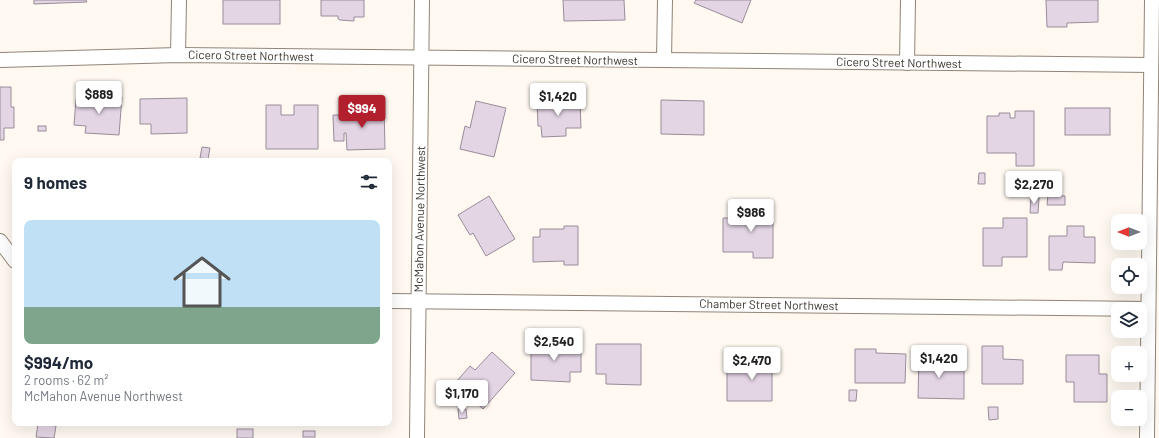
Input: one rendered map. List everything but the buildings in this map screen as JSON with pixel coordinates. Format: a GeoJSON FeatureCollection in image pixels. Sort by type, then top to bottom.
{"type":"FeatureCollection","features":[{"type":"Feature","properties":{"kind":"street"},"geometry":{"type":"LineString","coordinates":[[178,56],[179,0]]}},
{"type":"Feature","properties":{"kind":"street","name":"McMahon Avenue Northwest"},"geometry":{"type":"LineString","coordinates":[[417,438],[422,0]]}},
{"type":"Feature","properties":{"kind":"street"},"geometry":{"type":"LineString","coordinates":[[664,60],[665,0]]}},
{"type":"Feature","properties":{"kind":"street"},"geometry":{"type":"LineString","coordinates":[[908,0],[908,63]]}},
{"type":"Feature","properties":{"kind":"street"},"geometry":{"type":"LineString","coordinates":[[1147,438],[1152,0]]}},
{"type":"Feature","properties":{"kind":"street","name":"Cicero Street Northwest"},"geometry":{"type":"LineString","coordinates":[[0,60],[178,56],[1151,66]]}},
{"type":"Feature","properties":{"kind":"street"},"geometry":{"type":"LineString","coordinates":[[0,241],[12,257]]}},
{"type":"Feature","properties":{"kind":"street","name":"Chamber Street Northwest"},"geometry":{"type":"LineString","coordinates":[[392,301],[1148,309]]}}]}
